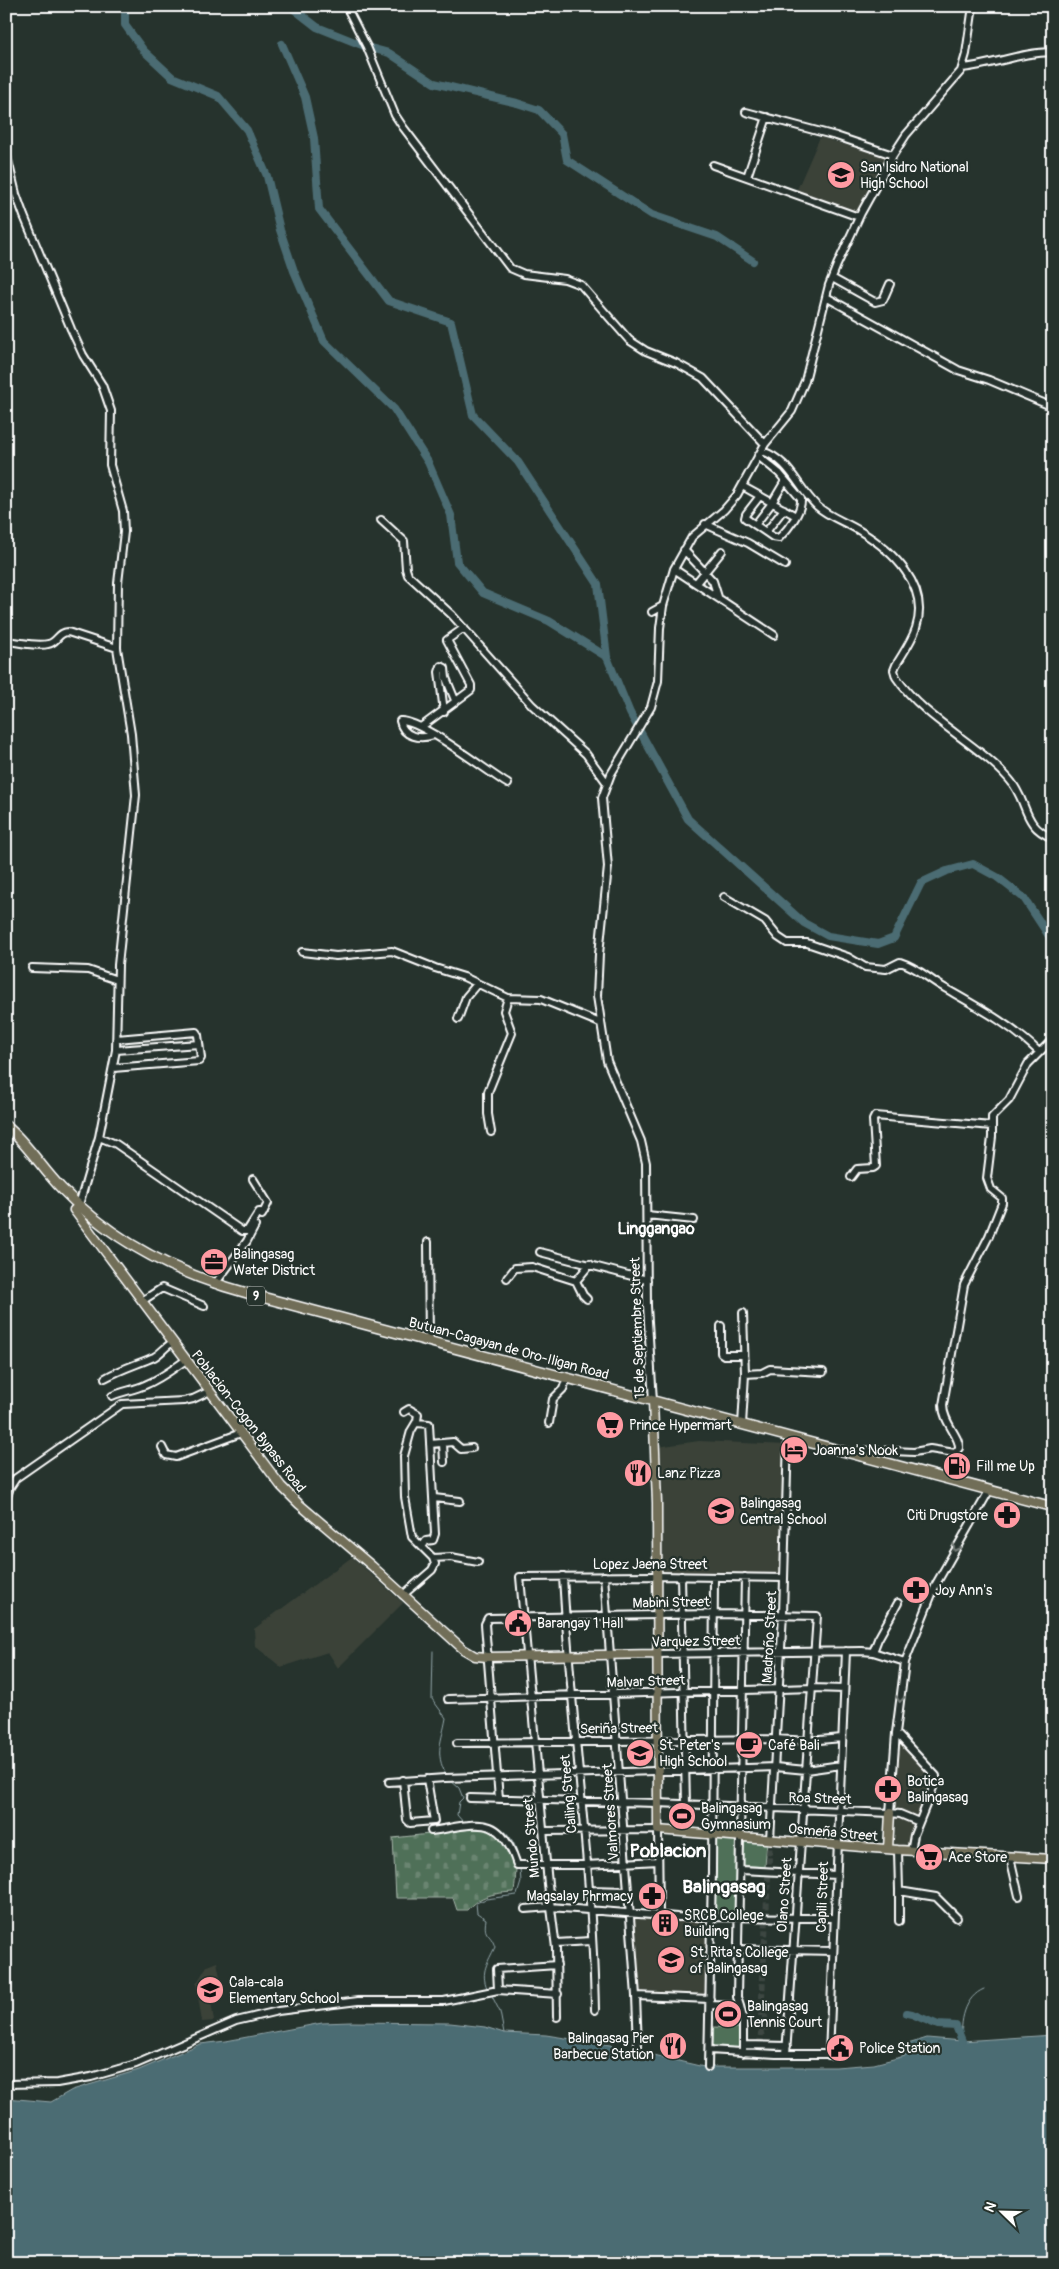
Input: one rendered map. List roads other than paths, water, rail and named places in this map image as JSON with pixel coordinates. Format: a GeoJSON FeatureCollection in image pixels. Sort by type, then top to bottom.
{"type":"FeatureCollection","features":[{"type":"Feature","properties":{"kind":"highway","name":"Butuan-Cagayan de Oro-Iligan Road"},"geometry":{"type":"LineString","coordinates":[[6,1126],[27,1146],[62,1188],[79,1205],[110,1230],[144,1252],[176,1269],[215,1284],[1053,1507]]}},
{"type":"Feature","properties":{"kind":"main road","name":"Poblacion-Cogon Bypass Road"},"geometry":{"type":"LineString","coordinates":[[79,1205],[74,1210],[290,1496],[463,1649],[474,1656],[487,1658]]}},
{"type":"Feature","properties":{"kind":"main road","name":"15 de Septiembre Street"},"geometry":{"type":"LineString","coordinates":[[653,1401],[657,1503],[656,1693],[658,1830]]}},
{"type":"Feature","properties":{"kind":"main road","name":"Varquez Street"},"geometry":{"type":"LineString","coordinates":[[487,1658],[656,1654]]}},
{"type":"Feature","properties":{"kind":"main road"},"geometry":{"type":"LineString","coordinates":[[888,1849],[890,1813]]}},
{"type":"Feature","properties":{"kind":"main road","name":"Osmeña Street"},"geometry":{"type":"LineString","coordinates":[[658,1830],[911,1851],[1053,1859]]}},
{"type":"Feature","properties":{"kind":"street"},"geometry":{"type":"LineString","coordinates":[[346,6],[357,26],[395,115],[402,127],[510,268],[518,273],[565,279],[581,285],[629,340],[646,351],[676,363],[703,378],[765,444]]}},
{"type":"Feature","properties":{"kind":"street"},"geometry":{"type":"LineString","coordinates":[[973,6],[962,68],[993,63],[1015,56],[1053,52]]}},
{"type":"Feature","properties":{"kind":"street","name":"15 de Septiembre Street"},"geometry":{"type":"LineString","coordinates":[[653,1401],[647,1280],[647,1170],[643,1149],[607,1062],[597,996],[599,954],[608,866],[602,798],[607,783],[648,712],[658,688],[660,628],[663,606],[674,569],[692,537],[731,503],[765,444],[792,411],[800,394],[832,278],[859,217],[906,135],[956,79],[962,68]]}},
{"type":"Feature","properties":{"kind":"street"},"geometry":{"type":"LineString","coordinates":[[746,112],[836,136],[893,155]]}},
{"type":"Feature","properties":{"kind":"street"},"geometry":{"type":"LineString","coordinates":[[747,177],[767,117]]}},
{"type":"Feature","properties":{"kind":"street"},"geometry":{"type":"LineString","coordinates":[[6,152],[16,194],[24,216],[71,329],[83,355],[102,385],[111,411],[110,465],[122,511],[124,532],[118,582],[117,648],[131,734],[136,786],[117,980],[116,1050],[99,1137],[79,1205]]}},
{"type":"Feature","properties":{"kind":"street"},"geometry":{"type":"LineString","coordinates":[[713,165],[859,217]]}},
{"type":"Feature","properties":{"kind":"street"},"geometry":{"type":"LineString","coordinates":[[832,278],[875,302],[883,300],[890,284]]}},
{"type":"Feature","properties":{"kind":"street"},"geometry":{"type":"LineString","coordinates":[[826,297],[958,370],[989,380],[1053,407]]}},
{"type":"Feature","properties":{"kind":"street"},"geometry":{"type":"LineString","coordinates":[[760,454],[801,499],[800,508],[796,516],[779,538],[766,532],[745,517],[760,496]]}},
{"type":"Feature","properties":{"kind":"street"},"geometry":{"type":"LineString","coordinates":[[760,454],[773,455],[784,464],[818,506],[870,538],[908,574],[918,592],[919,619],[913,636],[894,670],[896,677],[940,724],[966,741],[1008,778],[1018,791],[1032,824],[1042,833],[1053,838]]}},
{"type":"Feature","properties":{"kind":"street"},"geometry":{"type":"LineString","coordinates":[[755,525],[772,503],[785,481]]}},
{"type":"Feature","properties":{"kind":"street"},"geometry":{"type":"LineString","coordinates":[[742,486],[796,516]]}},
{"type":"Feature","properties":{"kind":"street"},"geometry":{"type":"LineString","coordinates":[[766,532],[784,509]]}},
{"type":"Feature","properties":{"kind":"street"},"geometry":{"type":"LineString","coordinates":[[381,520],[404,541],[408,575],[464,628],[532,705],[586,754],[607,783]]}},
{"type":"Feature","properties":{"kind":"street"},"geometry":{"type":"LineString","coordinates":[[705,524],[748,543],[785,565]]}},
{"type":"Feature","properties":{"kind":"street"},"geometry":{"type":"LineString","coordinates":[[684,550],[715,583],[718,597]]}},
{"type":"Feature","properties":{"kind":"street"},"geometry":{"type":"LineString","coordinates":[[696,582],[722,551]]}},
{"type":"Feature","properties":{"kind":"street"},"geometry":{"type":"LineString","coordinates":[[674,569],[774,636]]}},
{"type":"Feature","properties":{"kind":"street"},"geometry":{"type":"LineString","coordinates":[[652,612],[663,606]]}},
{"type":"Feature","properties":{"kind":"street"},"geometry":{"type":"LineString","coordinates":[[421,728],[444,712],[455,700],[470,691],[472,686],[447,640],[464,628]]}},
{"type":"Feature","properties":{"kind":"street"},"geometry":{"type":"LineString","coordinates":[[6,641],[46,645],[54,641],[62,633],[68,632],[117,648]]}},
{"type":"Feature","properties":{"kind":"street"},"geometry":{"type":"LineString","coordinates":[[444,712],[441,666],[445,668],[446,678],[455,700]]}},
{"type":"Feature","properties":{"kind":"street"},"geometry":{"type":"LineString","coordinates":[[434,735],[424,738],[412,737],[400,722],[403,720],[434,735],[508,784]]}},
{"type":"Feature","properties":{"kind":"street"},"geometry":{"type":"LineString","coordinates":[[724,897],[765,921],[772,932],[787,943],[807,943],[848,957],[865,968],[886,969],[900,962],[923,972],[942,986],[988,1012],[1039,1052]]}},
{"type":"Feature","properties":{"kind":"street"},"geometry":{"type":"LineString","coordinates":[[302,952],[336,956],[387,950],[464,977],[508,998],[541,999],[600,1023]]}},
{"type":"Feature","properties":{"kind":"street"},"geometry":{"type":"LineString","coordinates":[[32,968],[88,970],[117,980]]}},
{"type":"Feature","properties":{"kind":"street"},"geometry":{"type":"LineString","coordinates":[[458,1020],[466,997],[477,984]]}},
{"type":"Feature","properties":{"kind":"street"},"geometry":{"type":"LineString","coordinates":[[491,1132],[488,1114],[488,1092],[512,1033],[504,1011],[508,998]]}},
{"type":"Feature","properties":{"kind":"street"},"geometry":{"type":"LineString","coordinates":[[113,1068],[199,1061],[201,1058],[198,1033],[194,1032],[117,1039]]}},
{"type":"Feature","properties":{"kind":"street"},"geometry":{"type":"LineString","coordinates":[[861,1457],[869,1450],[914,1452],[927,1449],[955,1453],[959,1448],[958,1442],[945,1419],[943,1405],[964,1285],[989,1236],[1002,1203],[1000,1196],[991,1189],[987,1178],[993,1115],[1009,1100],[1026,1068],[1053,1039]]}},
{"type":"Feature","properties":{"kind":"street"},"geometry":{"type":"LineString","coordinates":[[116,1050],[199,1044]]}},
{"type":"Feature","properties":{"kind":"street"},"geometry":{"type":"LineString","coordinates":[[851,1176],[857,1169],[873,1168],[876,1166],[873,1120],[875,1116],[992,1126]]}},
{"type":"Feature","properties":{"kind":"street"},"geometry":{"type":"LineString","coordinates":[[99,1137],[116,1144],[242,1231],[247,1231],[259,1212],[264,1212]]}},
{"type":"Feature","properties":{"kind":"street"},"geometry":{"type":"LineString","coordinates":[[215,1284],[247,1242],[268,1203],[254,1179]]}},
{"type":"Feature","properties":{"kind":"street"},"geometry":{"type":"LineString","coordinates":[[647,1216],[694,1220]]}},
{"type":"Feature","properties":{"kind":"street"},"geometry":{"type":"LineString","coordinates":[[428,1242],[429,1341]]}},
{"type":"Feature","properties":{"kind":"street"},"geometry":{"type":"LineString","coordinates":[[540,1252],[647,1280]]}},
{"type":"Feature","properties":{"kind":"street"},"geometry":{"type":"LineString","coordinates":[[577,1284],[590,1264]]}},
{"type":"Feature","properties":{"kind":"street"},"geometry":{"type":"LineString","coordinates":[[507,1278],[515,1268],[527,1266],[577,1284],[587,1299]]}},
{"type":"Feature","properties":{"kind":"street"},"geometry":{"type":"LineString","coordinates":[[142,1301],[162,1288],[204,1306]]}},
{"type":"Feature","properties":{"kind":"street"},"geometry":{"type":"LineString","coordinates":[[742,1425],[745,1374],[743,1313]]}},
{"type":"Feature","properties":{"kind":"street"},"geometry":{"type":"LineString","coordinates":[[721,1326],[721,1353],[724,1355],[744,1355]]}},
{"type":"Feature","properties":{"kind":"street"},"geometry":{"type":"LineString","coordinates":[[105,1378],[131,1365],[156,1356],[162,1349],[173,1342]]}},
{"type":"Feature","properties":{"kind":"street"},"geometry":{"type":"LineString","coordinates":[[112,1396],[125,1389],[140,1387],[154,1381],[186,1360]]}},
{"type":"Feature","properties":{"kind":"street"},"geometry":{"type":"LineString","coordinates":[[745,1374],[760,1374],[770,1369],[823,1372]]}},
{"type":"Feature","properties":{"kind":"street"},"geometry":{"type":"LineString","coordinates":[[549,1423],[553,1399],[563,1389],[567,1378]]}},
{"type":"Feature","properties":{"kind":"street"},"geometry":{"type":"LineString","coordinates":[[6,1500],[10,1487],[16,1478],[122,1404],[184,1401],[210,1391]]}},
{"type":"Feature","properties":{"kind":"street"},"geometry":{"type":"LineString","coordinates":[[404,1412],[409,1409],[418,1414],[404,1456],[404,1492],[411,1535],[433,1558],[435,1564],[432,1570],[404,1595]]}},
{"type":"Feature","properties":{"kind":"street"},"geometry":{"type":"LineString","coordinates":[[416,1423],[429,1424],[434,1498],[434,1536],[433,1540],[426,1541],[422,1547]]}},
{"type":"Feature","properties":{"kind":"street"},"geometry":{"type":"LineString","coordinates":[[162,1447],[166,1454],[176,1457],[241,1433]]}},
{"type":"Feature","properties":{"kind":"street","name":"Madroño Street"},"geometry":{"type":"LineString","coordinates":[[770,1839],[783,1614],[788,1437]]}},
{"type":"Feature","properties":{"kind":"street"},"geometry":{"type":"LineString","coordinates":[[430,1444],[454,1442],[461,1449],[472,1448]]}},
{"type":"Feature","properties":{"kind":"street"},"geometry":{"type":"LineString","coordinates":[[443,1443],[444,1462]]}},
{"type":"Feature","properties":{"kind":"street"},"geometry":{"type":"LineString","coordinates":[[890,1813],[896,1733],[905,1662],[936,1584],[989,1491]]}},
{"type":"Feature","properties":{"kind":"street"},"geometry":{"type":"LineString","coordinates":[[434,1498],[460,1501]]}},
{"type":"Feature","properties":{"kind":"street"},"geometry":{"type":"LineString","coordinates":[[433,1558],[451,1557],[478,1562]]}},
{"type":"Feature","properties":{"kind":"street","name":"Lopez Jaena Street"},"geometry":{"type":"LineString","coordinates":[[519,1580],[523,1576],[784,1578]]}},
{"type":"Feature","properties":{"kind":"street","name":"Cailing Street"},"geometry":{"type":"LineString","coordinates":[[563,1576],[567,1656],[582,1802],[595,2010]]}},
{"type":"Feature","properties":{"kind":"street","name":"Valmores Street"},"geometry":{"type":"LineString","coordinates":[[604,1576],[620,1773],[638,2047]]}},
{"type":"Feature","properties":{"kind":"street"},"geometry":{"type":"LineString","coordinates":[[681,1576],[686,1804]]}},
{"type":"Feature","properties":{"kind":"street"},"geometry":{"type":"LineString","coordinates":[[708,2067],[713,1805],[714,1577]]}},
{"type":"Feature","properties":{"kind":"street"},"geometry":{"type":"LineString","coordinates":[[742,2052],[743,2018],[737,1997],[746,1577]]}},
{"type":"Feature","properties":{"kind":"street","name":"Mundo Street"},"geometry":{"type":"LineString","coordinates":[[519,1580],[550,1907],[556,1942],[557,2017]]}},
{"type":"Feature","properties":{"kind":"street"},"geometry":{"type":"LineString","coordinates":[[873,1652],[898,1603]]}},
{"type":"Feature","properties":{"kind":"street","name":"Mabini Street"},"geometry":{"type":"LineString","coordinates":[[487,1658],[485,1624],[486,1620],[490,1618],[814,1614],[818,1619]]}},
{"type":"Feature","properties":{"kind":"street","name":"Olano Street"},"geometry":{"type":"LineString","coordinates":[[786,2054],[818,1619]]}},
{"type":"Feature","properties":{"kind":"street","name":"Varquez Street"},"geometry":{"type":"LineString","coordinates":[[656,1654],[846,1651],[873,1652],[905,1662]]}},
{"type":"Feature","properties":{"kind":"street","name":"Capili Street"},"geometry":{"type":"LineString","coordinates":[[828,2054],[846,1651]]}},
{"type":"Feature","properties":{"kind":"street"},"geometry":{"type":"LineString","coordinates":[[487,1658],[496,1742],[499,1799]]}},
{"type":"Feature","properties":{"kind":"street","name":"Malvar Street"},"geometry":{"type":"LineString","coordinates":[[448,1698],[614,1695],[813,1688],[844,1689]]}},
{"type":"Feature","properties":{"kind":"street"},"geometry":{"type":"LineString","coordinates":[[896,1733],[936,1776],[935,1783],[914,1835],[911,1851]]}},
{"type":"Feature","properties":{"kind":"street","name":"Seriña Street"},"geometry":{"type":"LineString","coordinates":[[457,1743],[776,1739],[808,1741],[842,1738]]}},
{"type":"Feature","properties":{"kind":"street"},"geometry":{"type":"LineString","coordinates":[[389,1782],[448,1778],[684,1770],[775,1768],[806,1770],[841,1765]]}},
{"type":"Feature","properties":{"kind":"street"},"geometry":{"type":"LineString","coordinates":[[403,1780],[407,1820],[410,1823],[434,1821],[427,1779]]}},
{"type":"Feature","properties":{"kind":"street","name":"Roa Street"},"geometry":{"type":"LineString","coordinates":[[470,1798],[686,1804],[890,1813],[900,1814],[919,1822]]}},
{"type":"Feature","properties":{"kind":"street"},"geometry":{"type":"LineString","coordinates":[[431,1831],[490,1826],[501,1833],[507,1840],[517,1865],[586,1865],[658,1861]]}},
{"type":"Feature","properties":{"kind":"street","name":"15 de Septiembre Street"},"geometry":{"type":"LineString","coordinates":[[658,1830],[659,1916]]}},
{"type":"Feature","properties":{"kind":"street","name":"Osmeña Street"},"geometry":{"type":"LineString","coordinates":[[543,1831],[658,1830]]}},
{"type":"Feature","properties":{"kind":"street"},"geometry":{"type":"LineString","coordinates":[[898,1850],[899,1921]]}},
{"type":"Feature","properties":{"kind":"street"},"geometry":{"type":"LineString","coordinates":[[1010,1857],[1019,1896]]}},
{"type":"Feature","properties":{"kind":"street"},"geometry":{"type":"LineString","coordinates":[[741,1870],[836,1875]]}},
{"type":"Feature","properties":{"kind":"street"},"geometry":{"type":"LineString","coordinates":[[588,1890],[628,1891]]}},
{"type":"Feature","properties":{"kind":"street"},"geometry":{"type":"LineString","coordinates":[[899,1891],[936,1898],[957,1918]]}},
{"type":"Feature","properties":{"kind":"street"},"geometry":{"type":"LineString","coordinates":[[525,1909],[550,1907],[629,1914],[711,1918],[834,1918]]}},
{"type":"Feature","properties":{"kind":"street"},"geometry":{"type":"LineString","coordinates":[[556,1942],[591,1941]]}},
{"type":"Feature","properties":{"kind":"street"},"geometry":{"type":"LineString","coordinates":[[738,1949],[833,1951]]}},
{"type":"Feature","properties":{"kind":"street"},"geometry":{"type":"LineString","coordinates":[[493,1991],[497,1969],[557,1965]]}},
{"type":"Feature","properties":{"kind":"street"},"geometry":{"type":"LineString","coordinates":[[6,2084],[57,2083],[91,2077],[136,2064],[218,2028],[259,2014],[351,2002],[444,2001],[493,1991],[558,1994]]}},
{"type":"Feature","properties":{"kind":"street"},"geometry":{"type":"LineString","coordinates":[[636,1996],[740,2006]]}},
{"type":"Feature","properties":{"kind":"street"},"geometry":{"type":"LineString","coordinates":[[743,2045],[786,2046]]}},
{"type":"Feature","properties":{"kind":"street"},"geometry":{"type":"LineString","coordinates":[[709,2050],[786,2054],[840,2054]]}},
{"type":"Feature","properties":{"kind":"water"},"geometry":{"type":"Polygon","coordinates":[[[322,2023],[450,2023],[485,2027],[504,2033],[546,2035],[610,2045],[704,2067],[836,2067],[874,2064],[905,2056],[908,2044],[927,2038],[962,2041],[1053,2035],[1053,2263],[6,2263],[6,2098],[51,2102],[72,2090],[139,2070],[200,2044],[322,2023]]]}},
{"type":"Feature","properties":{"kind":"waterway"},"geometry":{"type":"LineString","coordinates":[[125,6],[125,25],[144,51],[172,77],[218,96],[247,130],[267,176],[280,230],[294,271],[324,341],[394,409],[428,462],[451,515],[457,562],[483,593],[549,621],[607,657]]}},
{"type":"Feature","properties":{"kind":"waterway"},"geometry":{"type":"LineString","coordinates":[[290,6],[317,27],[367,47],[389,53],[434,83],[539,110],[562,134],[567,160],[652,215],[717,237],[753,261]]}},
{"type":"Feature","properties":{"kind":"waterway"},"geometry":{"type":"LineString","coordinates":[[282,44],[305,97],[314,138],[319,209],[389,301],[451,322],[473,415],[518,462],[598,584],[607,657],[630,713],[688,819],[804,923],[828,936],[878,944],[894,938],[921,883],[947,871],[973,864],[997,877],[1024,898],[1053,942]]}},
{"type":"Feature","properties":{"kind":"waterway"},"geometry":{"type":"LineString","coordinates":[[433,1651],[432,1699],[446,1718],[440,1753],[440,1760],[446,1775]]}},
{"type":"Feature","properties":{"kind":"waterway"},"geometry":{"type":"LineString","coordinates":[[450,1780],[459,1788],[463,1798],[459,1802],[457,1815],[464,1823]]}},
{"type":"Feature","properties":{"kind":"waterway"},"geometry":{"type":"LineString","coordinates":[[488,1824],[495,1825],[506,1832],[516,1849],[519,1861]]}},
{"type":"Feature","properties":{"kind":"waterway"},"geometry":{"type":"LineString","coordinates":[[487,1988],[484,1977],[495,1947],[485,1929],[486,1919],[477,1913],[476,1903],[486,1899],[517,1895],[521,1882],[520,1868]]}},
{"type":"Feature","properties":{"kind":"waterway"},"geometry":{"type":"LineString","coordinates":[[962,2041],[965,2011],[972,1998],[984,1989]]}},
{"type":"Feature","properties":{"kind":"waterway"},"geometry":{"type":"LineString","coordinates":[[491,1994],[500,2012],[504,2033]]}},
{"type":"Feature","properties":{"kind":"waterway"},"geometry":{"type":"LineString","coordinates":[[907,2013],[938,2025],[956,2026],[962,2041]]}},
{"type":"Feature","properties":{"kind":"tunnel"},"geometry":{"type":"LineString","coordinates":[[760,2045],[761,2033],[765,2032],[765,2017],[761,2017],[770,1839]]}},
{"type":"Feature","properties":{"kind":"place","name":"San Isidro National High School"},"geometry":{"type":"Point","coordinates":[841,175]}},
{"type":"Feature","properties":{"kind":"place","name":"Balingasag Water District"},"geometry":{"type":"Point","coordinates":[214,1262]}},
{"type":"Feature","properties":{"kind":"place","name":"Prince Hypermart"},"geometry":{"type":"Point","coordinates":[610,1425]}},
{"type":"Feature","properties":{"kind":"place","name":"Joanna's Nook"},"geometry":{"type":"Point","coordinates":[794,1450]}},
{"type":"Feature","properties":{"kind":"place","name":"Fill me Up"},"geometry":{"type":"Point","coordinates":[957,1466]}},
{"type":"Feature","properties":{"kind":"place","name":"Lanz Pizza"},"geometry":{"type":"Point","coordinates":[638,1473]}},
{"type":"Feature","properties":{"kind":"place","name":"Balingasag Central School"},"geometry":{"type":"Point","coordinates":[721,1511]}},
{"type":"Feature","properties":{"kind":"place","name":"Citi Drugstore"},"geometry":{"type":"Point","coordinates":[1007,1515]}},
{"type":"Feature","properties":{"kind":"place","name":"Joy Ann's"},"geometry":{"type":"Point","coordinates":[916,1590]}},
{"type":"Feature","properties":{"kind":"place","name":"Barangay 1 Hall"},"geometry":{"type":"Point","coordinates":[518,1623]}},
{"type":"Feature","properties":{"kind":"place","name":"Café Bali"},"geometry":{"type":"Point","coordinates":[749,1745]}},
{"type":"Feature","properties":{"kind":"place","name":"St. Peter's High School"},"geometry":{"type":"Point","coordinates":[640,1753]}},
{"type":"Feature","properties":{"kind":"place","name":"Botica Balingasag"},"geometry":{"type":"Point","coordinates":[888,1789]}},
{"type":"Feature","properties":{"kind":"place","name":"Balingasag Gymnasium"},"geometry":{"type":"Point","coordinates":[682,1816]}},
{"type":"Feature","properties":{"kind":"place","name":"Ace Store"},"geometry":{"type":"Point","coordinates":[929,1857]}},
{"type":"Feature","properties":{"kind":"place","name":"Magsalay Phrmacy"},"geometry":{"type":"Point","coordinates":[652,1896]}},
{"type":"Feature","properties":{"kind":"place","name":"SRCB College Building"},"geometry":{"type":"Point","coordinates":[665,1923]}},
{"type":"Feature","properties":{"kind":"place","name":"St. Rita's College of Balingasag"},"geometry":{"type":"Point","coordinates":[671,1960]}},
{"type":"Feature","properties":{"kind":"place","name":"Cala-cala Elementary School"},"geometry":{"type":"Point","coordinates":[210,1990]}},
{"type":"Feature","properties":{"kind":"place","name":"Balingasag Tennis Court"},"geometry":{"type":"Point","coordinates":[728,2014]}},
{"type":"Feature","properties":{"kind":"place","name":"Balingasag Pier Barbecue Station"},"geometry":{"type":"Point","coordinates":[673,2046]}},
{"type":"Feature","properties":{"kind":"place","name":"Police Station"},"geometry":{"type":"Point","coordinates":[840,2048]}},
{"type":"Feature","properties":{"kind":"district","name":"Linggangao"},"geometry":{"type":"Point","coordinates":[656,1228]}},
{"type":"Feature","properties":{"kind":"district","name":"Poblacion"},"geometry":{"type":"Point","coordinates":[668,1850]}},
{"type":"Feature","properties":{"kind":"district","name":"Balingasag"},"geometry":{"type":"Point","coordinates":[724,1886]}}]}
